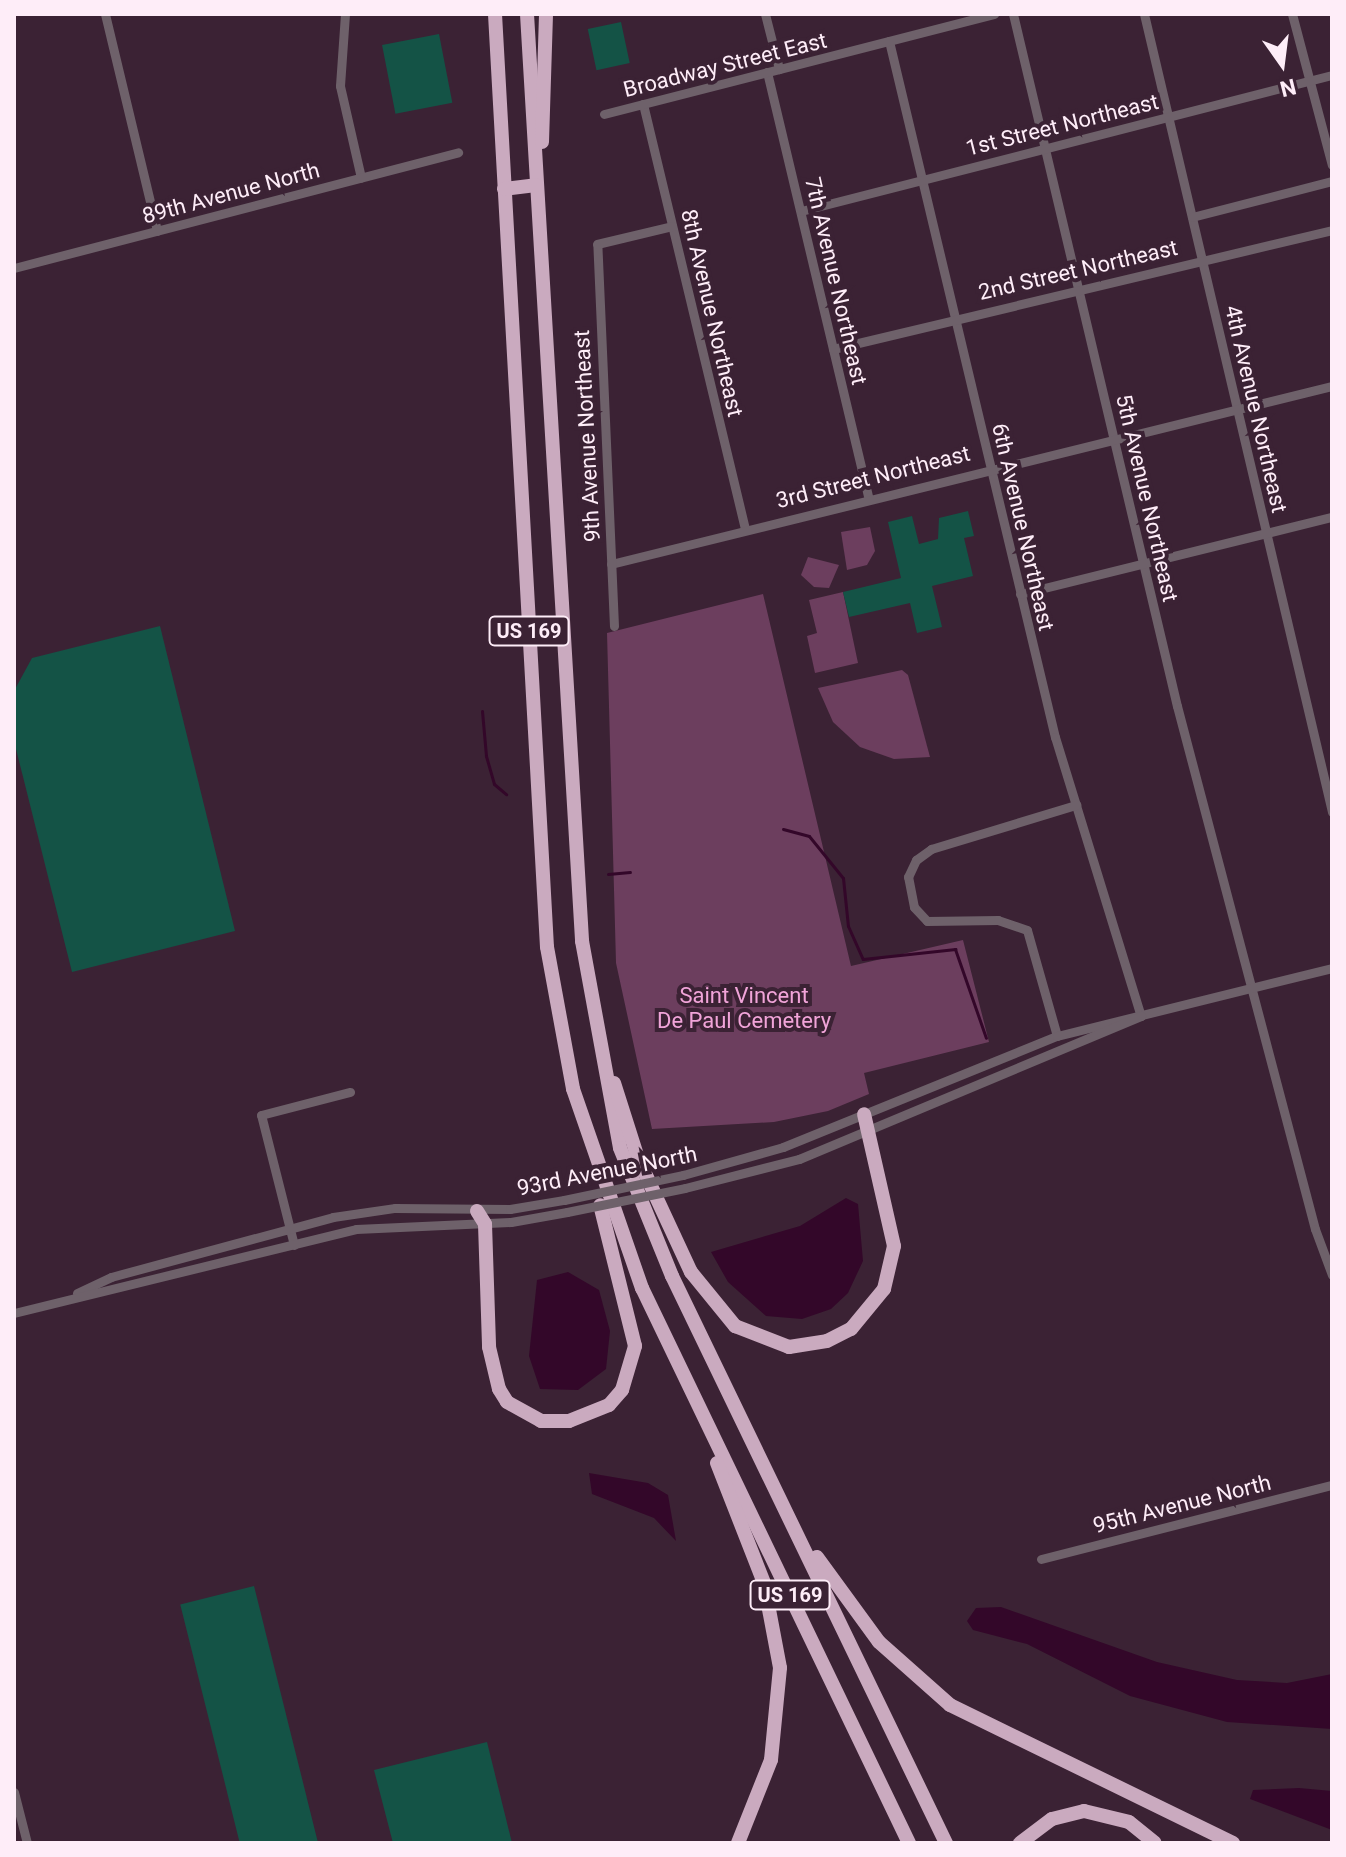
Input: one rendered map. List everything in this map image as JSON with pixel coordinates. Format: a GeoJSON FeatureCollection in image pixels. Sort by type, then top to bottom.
{"type":"FeatureCollection","features":[{"type":"Feature","properties":{"kind":"highway","name":"US 169"},"geometry":{"type":"LineString","coordinates":[[495,14],[547,947],[558,1023],[592,1157],[619,1234],[909,1843]]}},
{"type":"Feature","properties":{"kind":"highway","name":"US 169"},"geometry":{"type":"LineString","coordinates":[[527,14],[580,909],[592,1014],[631,1186],[946,1843]]}},
{"type":"Feature","properties":{"kind":"highway"},"geometry":{"type":"LineString","coordinates":[[539,247],[546,14]]}},
{"type":"Feature","properties":{"kind":"highway"},"geometry":{"type":"LineString","coordinates":[[504,189],[536,185]]}},
{"type":"Feature","properties":{"kind":"highway"},"geometry":{"type":"LineString","coordinates":[[592,1014],[638,1158],[691,1272],[735,1326],[753,1338],[789,1347],[827,1341],[851,1329],[884,1289],[894,1246],[864,1114]]}},
{"type":"Feature","properties":{"kind":"highway"},"geometry":{"type":"LineString","coordinates":[[481,1218],[492,1372],[507,1402],[555,1421],[591,1415],[609,1405],[631,1372],[635,1346],[592,1157]]}},
{"type":"Feature","properties":{"kind":"highway"},"geometry":{"type":"LineString","coordinates":[[686,1380],[775,1626],[777,1724],[751,1818],[738,1843]]}},
{"type":"Feature","properties":{"kind":"highway"},"geometry":{"type":"LineString","coordinates":[[744,1424],[834,1585],[912,1675],[986,1726],[1233,1843]]}},
{"type":"Feature","properties":{"kind":"highway"},"geometry":{"type":"LineString","coordinates":[[1020,1843],[1052,1819],[1084,1811],[1116,1816],[1155,1843]]}},
{"type":"Feature","properties":{"kind":"highway"},"geometry":{"type":"LineString","coordinates":[[729,1843],[751,1818]]}},
{"type":"Feature","properties":{"kind":"street"},"geometry":{"type":"LineString","coordinates":[[105,14],[157,231]]}},
{"type":"Feature","properties":{"kind":"street"},"geometry":{"type":"LineString","coordinates":[[345,14],[340,86],[361,178]]}},
{"type":"Feature","properties":{"kind":"street"},"geometry":{"type":"LineString","coordinates":[[765,14],[779,69]]}},
{"type":"Feature","properties":{"kind":"street","name":"Broadway Street East"},"geometry":{"type":"LineString","coordinates":[[604,114],[994,14]]}},
{"type":"Feature","properties":{"kind":"street","name":"5th Avenue Northeast"},"geometry":{"type":"LineString","coordinates":[[1013,14],[1143,563],[1250,989],[1332,1275]]}},
{"type":"Feature","properties":{"kind":"street","name":"4th Avenue Northeast"},"geometry":{"type":"LineString","coordinates":[[1144,14],[1332,812]]}},
{"type":"Feature","properties":{"kind":"street"},"geometry":{"type":"LineString","coordinates":[[1292,14],[1332,165]]}},
{"type":"Feature","properties":{"kind":"street","name":"6th Avenue Northeast"},"geometry":{"type":"LineString","coordinates":[[889,41],[1020,594],[1076,805],[1141,1016]]}},
{"type":"Feature","properties":{"kind":"street","name":"7th Avenue Northeast"},"geometry":{"type":"LineString","coordinates":[[767,72],[868,497]]}},
{"type":"Feature","properties":{"kind":"street","name":"1st Street Northeast"},"geometry":{"type":"LineString","coordinates":[[801,211],[1332,75]]}},
{"type":"Feature","properties":{"kind":"street","name":"8th Avenue Northeast"},"geometry":{"type":"LineString","coordinates":[[643,104],[745,529]]}},
{"type":"Feature","properties":{"kind":"street","name":"89th Avenue North"},"geometry":{"type":"LineString","coordinates":[[14,268],[458,152]]}},
{"type":"Feature","properties":{"kind":"street"},"geometry":{"type":"LineString","coordinates":[[1192,217],[1332,181]]}},
{"type":"Feature","properties":{"kind":"street","name":"9th Avenue Northeast"},"geometry":{"type":"LineString","coordinates":[[614,626],[597,244],[672,226]]}},
{"type":"Feature","properties":{"kind":"street","name":"2nd Street Northeast"},"geometry":{"type":"LineString","coordinates":[[833,349],[955,317],[1332,230]]}},
{"type":"Feature","properties":{"kind":"street","name":"3rd Street Northeast"},"geometry":{"type":"LineString","coordinates":[[611,564],[990,466],[1332,386]]}},
{"type":"Feature","properties":{"kind":"street"},"geometry":{"type":"LineString","coordinates":[[1020,594],[1332,517]]}},
{"type":"Feature","properties":{"kind":"street"},"geometry":{"type":"LineString","coordinates":[[1057,1036],[1027,930],[998,920],[927,921],[914,907],[908,877],[916,860],[931,849],[1076,805]]}},
{"type":"Feature","properties":{"kind":"street","name":"93rd Avenue North"},"geometry":{"type":"LineString","coordinates":[[66,1299],[111,1277],[290,1228],[371,1210],[481,1218],[746,1160],[1057,1036],[1332,968]]}},
{"type":"Feature","properties":{"kind":"street","name":"93rd Avenue North"},"geometry":{"type":"LineString","coordinates":[[14,1313],[66,1299],[167,1280],[294,1245],[380,1226],[567,1212],[685,1188],[799,1159],[1141,1016]]}},
{"type":"Feature","properties":{"kind":"street"},"geometry":{"type":"LineString","coordinates":[[294,1245],[261,1115],[350,1092]]}},
{"type":"Feature","properties":{"kind":"street","name":"95th Avenue North"},"geometry":{"type":"LineString","coordinates":[[1041,1559],[1332,1485]]}},
{"type":"Feature","properties":{"kind":"street"},"geometry":{"type":"LineString","coordinates":[[14,1792],[27,1843]]}},
{"type":"Feature","properties":{"kind":"green space"},"geometry":{"type":"Polygon","coordinates":[[[870,527],[875,551],[867,565],[847,570],[841,532],[870,527]]]}},
{"type":"Feature","properties":{"kind":"green space"},"geometry":{"type":"Polygon","coordinates":[[[808,557],[839,565],[829,588],[814,587],[801,575],[808,557]]]}},
{"type":"Feature","properties":{"kind":"green space"},"geometry":{"type":"Polygon","coordinates":[[[843,592],[858,663],[815,673],[807,636],[817,633],[809,600],[843,592]]]}},
{"type":"Feature","properties":{"kind":"green space","name":"Saint Vincent De Paul Cemetery"},"geometry":{"type":"Polygon","coordinates":[[[763,594],[851,966],[963,940],[989,1042],[864,1073],[869,1094],[828,1111],[774,1122],[652,1129],[616,963],[607,633],[763,594]]]}},
{"type":"Feature","properties":{"kind":"green space"},"geometry":{"type":"Polygon","coordinates":[[[902,670],[908,675],[930,757],[894,759],[860,747],[833,722],[818,688],[902,670]]]}},
{"type":"Feature","properties":{"kind":"shaded area"},"geometry":{"type":"Polygon","coordinates":[[[846,1198],[858,1204],[863,1261],[848,1293],[831,1309],[802,1319],[766,1316],[728,1282],[711,1252],[800,1226],[846,1198]]]}},
{"type":"Feature","properties":{"kind":"shaded area"},"geometry":{"type":"Polygon","coordinates":[[[568,1272],[599,1290],[610,1331],[606,1369],[578,1390],[540,1389],[529,1356],[537,1280],[568,1272]]]}},
{"type":"Feature","properties":{"kind":"shaded area"},"geometry":{"type":"Polygon","coordinates":[[[589,1473],[648,1483],[668,1495],[676,1541],[654,1518],[592,1494],[589,1473]]]}},
{"type":"Feature","properties":{"kind":"shaded area"},"geometry":{"type":"Polygon","coordinates":[[[1001,1607],[1157,1662],[1237,1680],[1287,1683],[1332,1674],[1332,1729],[1227,1722],[1130,1696],[1027,1644],[973,1630],[967,1621],[976,1608],[1001,1607]]]}},
{"type":"Feature","properties":{"kind":"shaded area"},"geometry":{"type":"Polygon","coordinates":[[[1299,1788],[1332,1791],[1332,1830],[1250,1799],[1253,1790],[1299,1788]]]}},
{"type":"Feature","properties":{"kind":"building"},"geometry":{"type":"Polygon","coordinates":[[[621,22],[630,63],[596,70],[588,29],[621,22]]]}},
{"type":"Feature","properties":{"kind":"building"},"geometry":{"type":"Polygon","coordinates":[[[439,34],[452,103],[395,114],[382,45],[439,34]]]}},
{"type":"Feature","properties":{"kind":"building"},"geometry":{"type":"Polygon","coordinates":[[[968,511],[974,536],[964,538],[973,576],[932,586],[942,627],[917,633],[910,603],[849,617],[843,592],[901,578],[888,522],[912,516],[919,544],[938,539],[939,518],[968,511]]]}},
{"type":"Feature","properties":{"kind":"building"},"geometry":{"type":"Polygon","coordinates":[[[160,626],[235,931],[72,972],[14,741],[14,691],[32,658],[160,626]]]}},
{"type":"Feature","properties":{"kind":"building"},"geometry":{"type":"Polygon","coordinates":[[[254,1586],[318,1843],[240,1843],[180,1604],[254,1586]]]}},
{"type":"Feature","properties":{"kind":"building"},"geometry":{"type":"Polygon","coordinates":[[[487,1742],[512,1843],[393,1843],[374,1770],[487,1742]]]}},
{"type":"Feature","properties":{"kind":"waterway"},"geometry":{"type":"LineString","coordinates":[[482,711],[486,756],[494,784],[506,794]]}},
{"type":"Feature","properties":{"kind":"waterway"},"geometry":{"type":"LineString","coordinates":[[783,829],[809,836],[843,878],[848,926],[863,959],[955,949],[986,1038]]}},
{"type":"Feature","properties":{"kind":"waterway"},"geometry":{"type":"LineString","coordinates":[[608,874],[630,872]]}}]}
